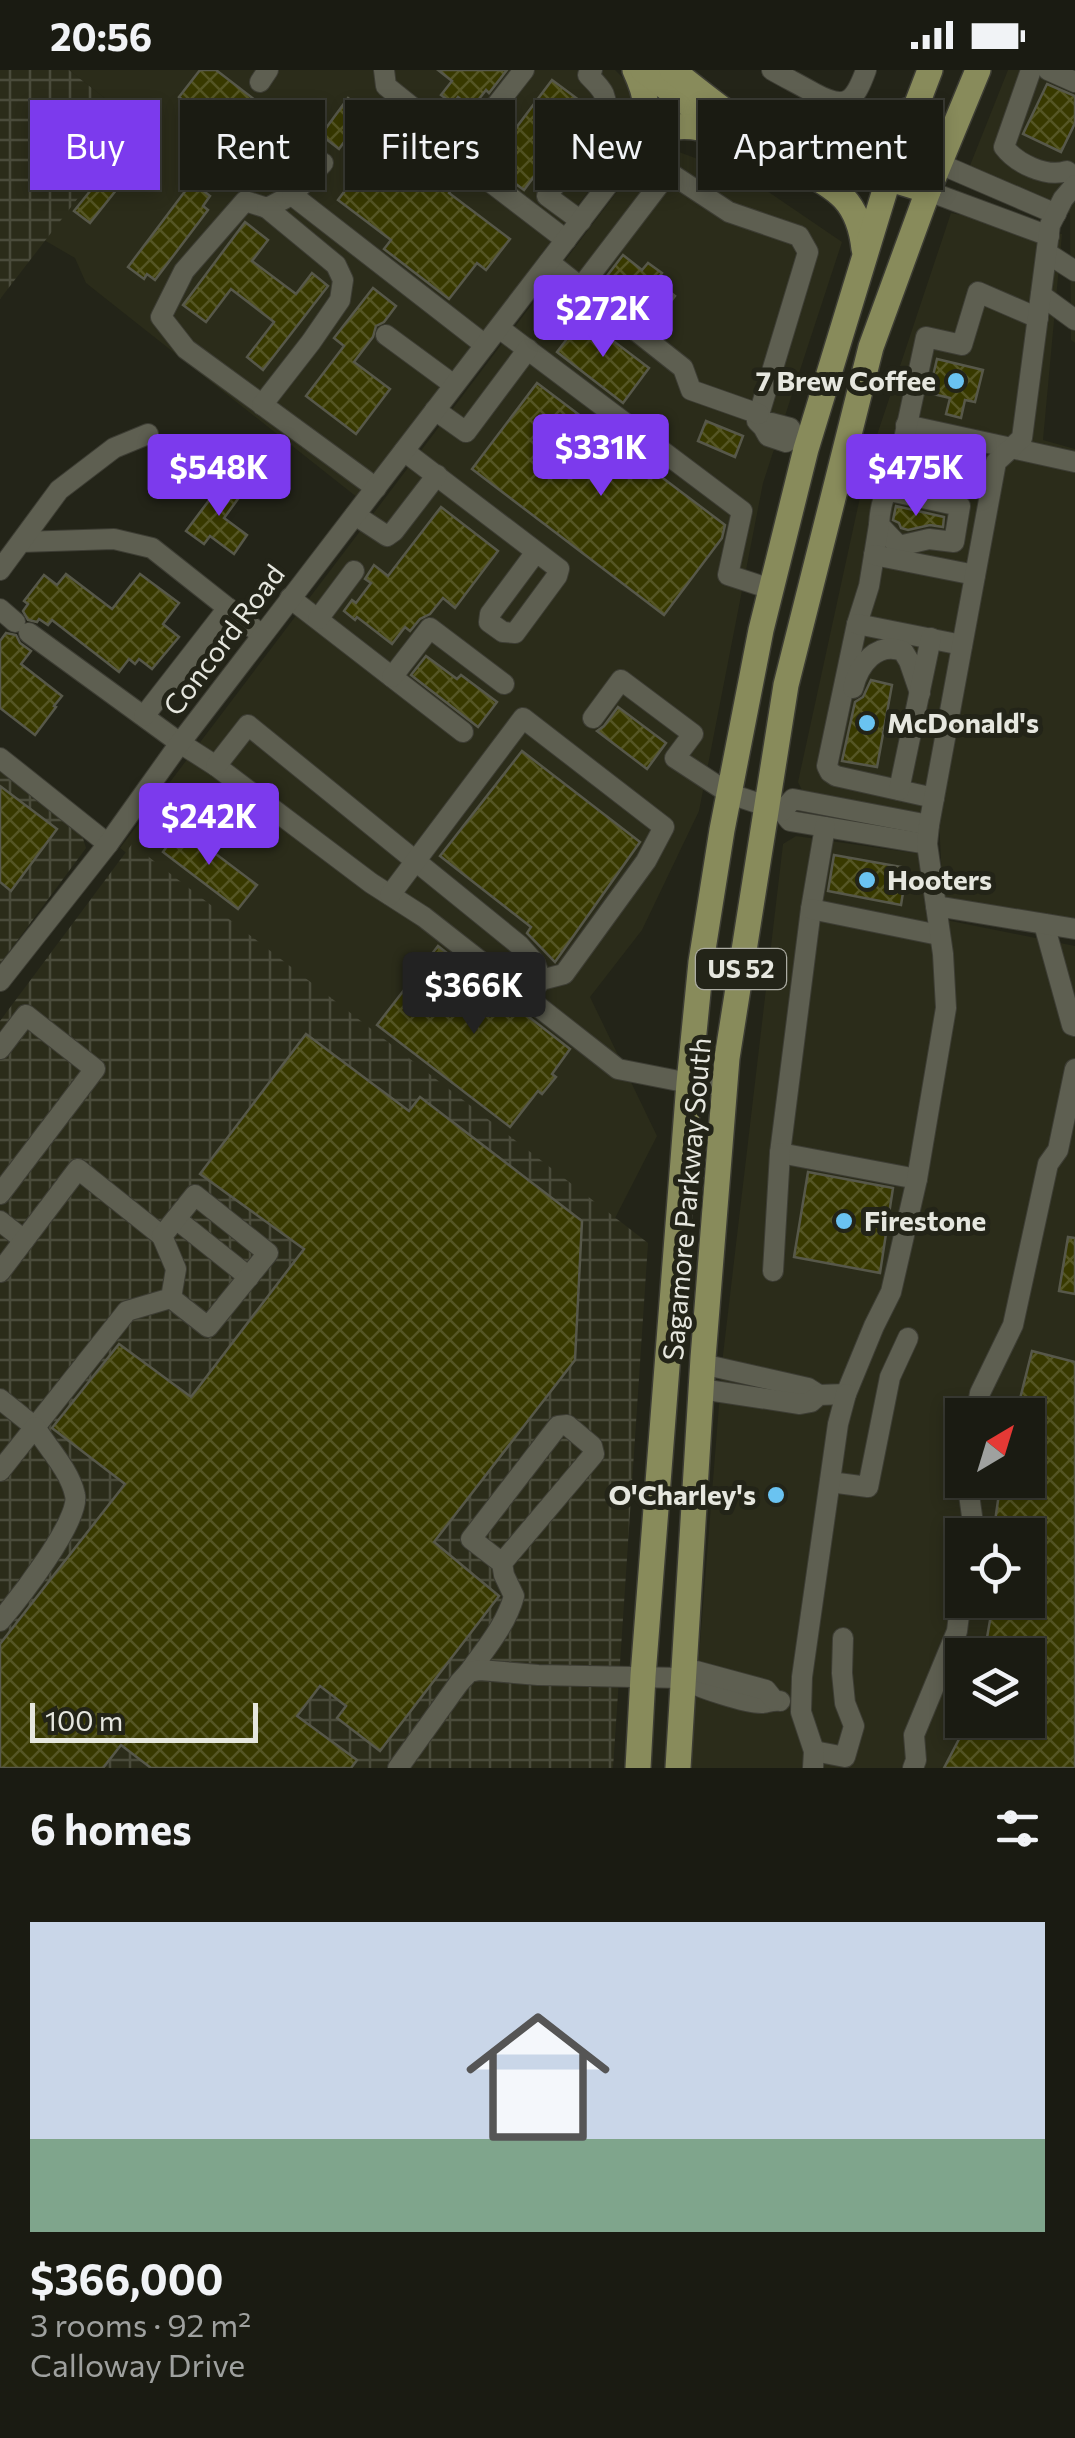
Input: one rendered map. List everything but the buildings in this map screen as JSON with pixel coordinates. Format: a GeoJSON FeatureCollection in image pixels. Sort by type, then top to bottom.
{"type":"FeatureCollection","features":[{"type":"Feature","properties":{"kind":"main road"},"geometry":{"type":"LineString","coordinates":[[635,70],[646,100]]}},
{"type":"Feature","properties":{"kind":"main road","name":"US 52"},"geometry":{"type":"LineString","coordinates":[[644,70],[698,111]]}},
{"type":"Feature","properties":{"kind":"main road","name":"Sagamore Parkway South"},"geometry":{"type":"LineString","coordinates":[[943,157],[978,70]]}},
{"type":"Feature","properties":{"kind":"main road"},"geometry":{"type":"LineString","coordinates":[[911,100],[929,71]]}},
{"type":"Feature","properties":{"kind":"main road","name":"Sagamore Parkway South"},"geometry":{"type":"LineString","coordinates":[[918,100],[929,71]]}},
{"type":"Feature","properties":{"kind":"main road","name":"US 52"},"geometry":{"type":"LineString","coordinates":[[680,72],[716,100]]}},
{"type":"Feature","properties":{"kind":"main road","name":"US 52"},"geometry":{"type":"LineString","coordinates":[[834,190],[858,216],[864,259]]}},
{"type":"Feature","properties":{"kind":"main road","name":"Sagamore Parkway South"},"geometry":{"type":"LineString","coordinates":[[638,1768],[700,962],[802,439],[885,190]]}},
{"type":"Feature","properties":{"kind":"main road","name":"Sagamore Parkway South"},"geometry":{"type":"LineString","coordinates":[[678,1768],[702,1376],[727,1058],[774,809],[786,686],[871,346],[928,191]]}},
{"type":"Feature","properties":{"kind":"street"},"geometry":{"type":"LineString","coordinates":[[384,70],[386,86],[404,100]]}},
{"type":"Feature","properties":{"kind":"street"},"geometry":{"type":"LineString","coordinates":[[501,100],[524,70]]}},
{"type":"Feature","properties":{"kind":"street"},"geometry":{"type":"LineString","coordinates":[[592,70],[588,75],[602,89],[606,100]]}},
{"type":"Feature","properties":{"kind":"street"},"geometry":{"type":"LineString","coordinates":[[772,70],[834,103],[847,101],[859,88],[866,70]]}},
{"type":"Feature","properties":{"kind":"street"},"geometry":{"type":"LineString","coordinates":[[1031,70],[1004,146],[1012,159],[1056,175],[1073,171]]}},
{"type":"Feature","properties":{"kind":"street"},"geometry":{"type":"LineString","coordinates":[[1048,70],[1075,82]]}},
{"type":"Feature","properties":{"kind":"street"},"geometry":{"type":"LineString","coordinates":[[943,165],[1056,214]]}},
{"type":"Feature","properties":{"kind":"street"},"geometry":{"type":"LineString","coordinates":[[843,1638],[842,1673],[854,1726],[845,1757],[814,1760],[801,1712],[802,1677],[838,1424],[846,1394],[891,1292],[916,1179],[946,1008],[928,834],[996,462],[1022,438],[1050,225],[1073,171]]}},
{"type":"Feature","properties":{"kind":"street"},"geometry":{"type":"LineString","coordinates":[[678,179],[729,212],[799,236],[808,252],[761,420],[768,436],[786,442],[802,439]]}},
{"type":"Feature","properties":{"kind":"street"},"geometry":{"type":"LineString","coordinates":[[268,208],[297,190]]}},
{"type":"Feature","properties":{"kind":"street"},"geometry":{"type":"LineString","coordinates":[[501,190],[566,240]]}},
{"type":"Feature","properties":{"kind":"street"},"geometry":{"type":"LineString","coordinates":[[552,190],[548,196],[581,221]]}},
{"type":"Feature","properties":{"kind":"street","name":"Concord Road"},"geometry":{"type":"LineString","coordinates":[[0,981],[604,190]]}},
{"type":"Feature","properties":{"kind":"street"},"geometry":{"type":"LineString","coordinates":[[581,287],[655,190]]}},
{"type":"Feature","properties":{"kind":"street"},"geometry":{"type":"LineString","coordinates":[[928,191],[1048,245],[1075,270]]}},
{"type":"Feature","properties":{"kind":"street"},"geometry":{"type":"LineString","coordinates":[[292,195],[485,346]]}},
{"type":"Feature","properties":{"kind":"street"},"geometry":{"type":"LineString","coordinates":[[262,405],[340,300],[343,280],[336,265],[268,208],[245,201],[184,271],[161,316],[186,349],[262,405],[376,488]]}},
{"type":"Feature","properties":{"kind":"street"},"geometry":{"type":"LineString","coordinates":[[336,265],[358,247]]}},
{"type":"Feature","properties":{"kind":"street"},"geometry":{"type":"LineString","coordinates":[[549,262],[683,368],[690,390],[761,420]]}},
{"type":"Feature","properties":{"kind":"street"},"geometry":{"type":"LineString","coordinates":[[934,798],[846,778],[830,772],[827,766],[856,624],[869,586],[880,510],[891,483],[926,337],[962,345],[978,292],[1038,318]]}},
{"type":"Feature","properties":{"kind":"street"},"geometry":{"type":"LineString","coordinates":[[1041,294],[1075,320]]}},
{"type":"Feature","properties":{"kind":"street"},"geometry":{"type":"LineString","coordinates":[[499,328],[742,510],[728,575],[771,589]]}},
{"type":"Feature","properties":{"kind":"street"},"geometry":{"type":"LineString","coordinates":[[386,334],[454,385]]}},
{"type":"Feature","properties":{"kind":"street"},"geometry":{"type":"LineString","coordinates":[[435,410],[466,432],[528,350]]}},
{"type":"Feature","properties":{"kind":"street"},"geometry":{"type":"LineString","coordinates":[[906,425],[1075,462]]}},
{"type":"Feature","properties":{"kind":"street"},"geometry":{"type":"LineString","coordinates":[[0,570],[59,490],[114,448],[148,434]]}},
{"type":"Feature","properties":{"kind":"street"},"geometry":{"type":"LineString","coordinates":[[404,450],[536,552]]}},
{"type":"Feature","properties":{"kind":"street"},"geometry":{"type":"LineString","coordinates":[[355,515],[386,536],[437,475]]}},
{"type":"Feature","properties":{"kind":"street"},"geometry":{"type":"LineString","coordinates":[[880,525],[899,546],[929,539],[952,542],[958,525],[960,506],[891,483]]}},
{"type":"Feature","properties":{"kind":"street"},"geometry":{"type":"LineString","coordinates":[[20,542],[114,539],[152,548],[262,635]]}},
{"type":"Feature","properties":{"kind":"street"},"geometry":{"type":"LineString","coordinates":[[874,555],[975,575]]}},
{"type":"Feature","properties":{"kind":"street"},"geometry":{"type":"LineString","coordinates":[[318,619],[354,571]]}},
{"type":"Feature","properties":{"kind":"street"},"geometry":{"type":"LineString","coordinates":[[290,598],[463,732]]}},
{"type":"Feature","properties":{"kind":"street"},"geometry":{"type":"LineString","coordinates":[[144,716],[228,608]]}},
{"type":"Feature","properties":{"kind":"street"},"geometry":{"type":"LineString","coordinates":[[14,621],[370,883],[424,917],[618,1070],[725,1086]]}},
{"type":"Feature","properties":{"kind":"street"},"geometry":{"type":"LineString","coordinates":[[856,624],[962,644]]}},
{"type":"Feature","properties":{"kind":"street"},"geometry":{"type":"LineString","coordinates":[[392,677],[430,628],[504,684]]}},
{"type":"Feature","properties":{"kind":"street"},"geometry":{"type":"LineString","coordinates":[[899,790],[931,638]]}},
{"type":"Feature","properties":{"kind":"street"},"geometry":{"type":"LineString","coordinates":[[846,778],[837,760],[854,682],[866,659],[889,647],[903,651],[920,693]]}},
{"type":"Feature","properties":{"kind":"street"},"geometry":{"type":"LineString","coordinates":[[593,718],[621,680],[693,734],[675,758],[730,794],[774,809],[790,821],[928,834]]}},
{"type":"Feature","properties":{"kind":"street"},"geometry":{"type":"LineString","coordinates":[[390,896],[523,718],[664,827],[646,861],[564,974],[541,980],[527,998]]}},
{"type":"Feature","properties":{"kind":"street"},"geometry":{"type":"LineString","coordinates":[[216,766],[248,725],[520,945],[535,963],[541,980]]}},
{"type":"Feature","properties":{"kind":"street"},"geometry":{"type":"LineString","coordinates":[[0,758],[108,844]]}},
{"type":"Feature","properties":{"kind":"street"},"geometry":{"type":"LineString","coordinates":[[774,809],[793,800],[928,834]]}},
{"type":"Feature","properties":{"kind":"street"},"geometry":{"type":"LineString","coordinates":[[773,1272],[780,1153],[810,909],[825,827]]}},
{"type":"Feature","properties":{"kind":"street"},"geometry":{"type":"LineString","coordinates":[[936,906],[1075,929]]}},
{"type":"Feature","properties":{"kind":"street"},"geometry":{"type":"LineString","coordinates":[[810,909],[939,936]]}},
{"type":"Feature","properties":{"kind":"street"},"geometry":{"type":"LineString","coordinates":[[1044,924],[1074,1029]]}},
{"type":"Feature","properties":{"kind":"street"},"geometry":{"type":"LineString","coordinates":[[0,1048],[26,1015],[95,1068],[0,1194]]}},
{"type":"Feature","properties":{"kind":"street"},"geometry":{"type":"LineString","coordinates":[[979,1398],[1013,1325],[1048,1164],[1058,1150],[1075,1070]]}},
{"type":"Feature","properties":{"kind":"street"},"geometry":{"type":"LineString","coordinates":[[780,1153],[916,1179]]}},
{"type":"Feature","properties":{"kind":"street"},"geometry":{"type":"LineString","coordinates":[[0,1272],[78,1169],[162,1236],[176,1269],[170,1298]]}},
{"type":"Feature","properties":{"kind":"street"},"geometry":{"type":"LineString","coordinates":[[162,1236],[195,1195],[268,1253],[208,1327],[170,1298]]}},
{"type":"Feature","properties":{"kind":"street"},"geometry":{"type":"LineString","coordinates":[[176,1219],[249,1277]]}},
{"type":"Feature","properties":{"kind":"street"},"geometry":{"type":"LineString","coordinates":[[0,1221],[24,1240]]}},
{"type":"Feature","properties":{"kind":"street"},"geometry":{"type":"LineString","coordinates":[[0,1471],[128,1311],[170,1298]]}},
{"type":"Feature","properties":{"kind":"street"},"geometry":{"type":"LineString","coordinates":[[830,1482],[868,1487],[890,1377],[908,1338]]}},
{"type":"Feature","properties":{"kind":"street"},"geometry":{"type":"LineString","coordinates":[[702,1376],[800,1404],[811,1402],[818,1395],[846,1394]]}},
{"type":"Feature","properties":{"kind":"street"},"geometry":{"type":"LineString","coordinates":[[0,1399],[35,1428],[76,1496],[75,1510],[26,1592],[1,1617]]}},
{"type":"Feature","properties":{"kind":"street"},"geometry":{"type":"LineString","coordinates":[[399,1768],[502,1625],[512,1604],[514,1596],[502,1563],[471,1539],[558,1426],[566,1424],[592,1446],[594,1454],[502,1563]]}},
{"type":"Feature","properties":{"kind":"street"},"geometry":{"type":"LineString","coordinates":[[913,1768],[914,1735],[957,1631],[959,1618]]}},
{"type":"Feature","properties":{"kind":"street"},"geometry":{"type":"LineString","coordinates":[[469,1672],[682,1678],[696,1671],[766,1690],[774,1700],[802,1705]]}},
{"type":"Feature","properties":{"kind":"shaded area"},"geometry":{"type":"Polygon","coordinates":[[[0,70],[69,70],[107,100],[30,100],[30,190],[84,190],[0,299],[0,70]]]}},
{"type":"Feature","properties":{"kind":"shaded area"},"geometry":{"type":"Polygon","coordinates":[[[69,70],[615,70],[640,100],[535,100],[535,190],[589,190],[358,498],[86,283],[75,258],[44,240],[83,190],[160,190],[160,100],[107,100],[69,70]]]}},
{"type":"Feature","properties":{"kind":"shaded area"},"geometry":{"type":"Polygon","coordinates":[[[1008,70],[1075,70],[1075,343],[1071,340],[1070,213],[969,168],[1008,70]]]}},
{"type":"Feature","properties":{"kind":"shaded area"},"geometry":{"type":"Polygon","coordinates":[[[678,152],[698,159],[698,190],[766,190],[842,242],[763,483],[699,811],[642,930],[590,997],[657,1136],[610,1228],[120,848],[618,190],[678,190],[678,152]]]}},
{"type":"Feature","properties":{"kind":"shaded area"},"geometry":{"type":"Polygon","coordinates":[[[951,213],[1062,234],[1043,440],[1075,449],[1075,920],[943,902],[939,819],[802,790],[798,782],[867,465],[951,213]]]}},
{"type":"Feature","properties":{"kind":"shaded area"},"geometry":{"type":"Polygon","coordinates":[[[0,768],[81,832],[86,848],[0,964],[0,768]]]}},
{"type":"Feature","properties":{"kind":"shaded area"},"geometry":{"type":"Polygon","coordinates":[[[796,836],[921,854],[931,917],[1075,946],[1075,1768],[690,1768],[723,1355],[783,844],[796,836]]]}},
{"type":"Feature","properties":{"kind":"shaded area"},"geometry":{"type":"Polygon","coordinates":[[[132,844],[648,1243],[613,1768],[0,1768],[0,1021],[132,844]]]}},
{"type":"Feature","properties":{"kind":"place","name":"7 Brew Coffee"},"geometry":{"type":"Point","coordinates":[956,381]}},
{"type":"Feature","properties":{"kind":"place","name":"McDonald's"},"geometry":{"type":"Point","coordinates":[867,723]}},
{"type":"Feature","properties":{"kind":"place","name":"Hooters"},"geometry":{"type":"Point","coordinates":[867,880]}},
{"type":"Feature","properties":{"kind":"place","name":"Firestone"},"geometry":{"type":"Point","coordinates":[844,1221]}},
{"type":"Feature","properties":{"kind":"place","name":"O'Charley's"},"geometry":{"type":"Point","coordinates":[776,1495]}}]}
